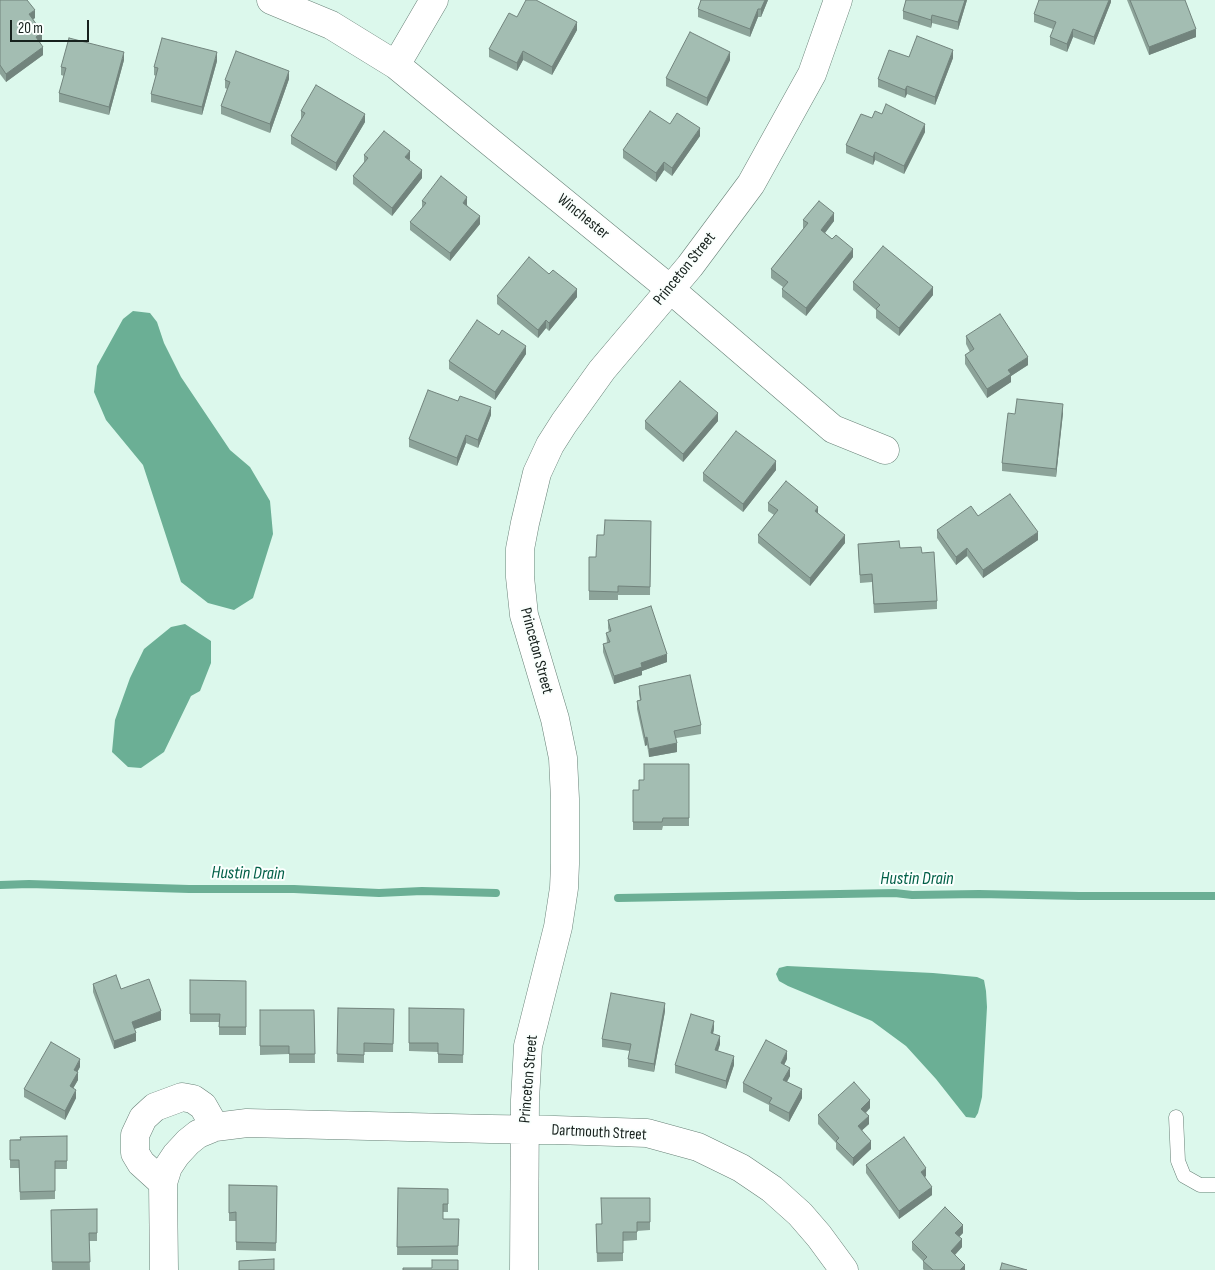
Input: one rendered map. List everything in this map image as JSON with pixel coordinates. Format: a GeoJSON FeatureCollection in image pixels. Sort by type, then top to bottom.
{"type":"FeatureCollection","features":[{"type":"Feature","properties":{"kind":"street","name":"Winchester"},"geometry":{"type":"LineString","coordinates":[[271,0],[331,25],[396,65],[670,289],[833,430],[885,450]]}},
{"type":"Feature","properties":{"kind":"street"},"geometry":{"type":"LineString","coordinates":[[396,65],[434,0]]}},
{"type":"Feature","properties":{"kind":"street","name":"Princeton Street"},"geometry":{"type":"LineString","coordinates":[[524,1270],[524,1130],[528,1046],[558,926],[564,888],[565,818],[563,758],[555,719],[524,615],[520,577],[520,550],[537,472],[550,445],[564,423],[602,370],[690,266],[751,184],[812,74],[838,0]]}},
{"type":"Feature","properties":{"kind":"street"},"geometry":{"type":"LineString","coordinates":[[164,1270],[163,1183],[141,1163],[134,1153],[135,1135],[143,1118],[155,1106],[182,1097],[193,1100],[203,1106],[216,1126]]}},
{"type":"Feature","properties":{"kind":"street","name":"Dartmouth Street"},"geometry":{"type":"LineString","coordinates":[[163,1183],[168,1167],[188,1142],[198,1134],[216,1126],[247,1123],[647,1133],[698,1147],[741,1168],[772,1189],[800,1214],[844,1270]]}},
{"type":"Feature","properties":{"kind":"lane"},"geometry":{"type":"LineString","coordinates":[[1176,1117],[1178,1161],[1184,1176],[1200,1185],[1215,1185]]}},
{"type":"Feature","properties":{"kind":"shaded area"},"geometry":{"type":"Polygon","coordinates":[[[133,311],[150,313],[157,322],[164,343],[181,377],[230,450],[250,467],[270,501],[273,534],[253,598],[234,610],[208,603],[181,582],[143,465],[106,420],[94,392],[97,366],[123,319],[133,311]]]}},
{"type":"Feature","properties":{"kind":"shaded area"},"geometry":{"type":"Polygon","coordinates":[[[185,624],[211,641],[211,663],[200,691],[191,696],[164,752],[141,768],[128,767],[112,752],[115,720],[130,678],[144,649],[171,627],[185,624]]]}},
{"type":"Feature","properties":{"kind":"shaded area"},"geometry":{"type":"Polygon","coordinates":[[[787,966],[933,973],[977,977],[984,980],[987,1007],[982,1097],[975,1118],[966,1117],[936,1079],[906,1046],[872,1021],[779,981],[776,974],[779,968],[787,966]]]}},
{"type":"Feature","properties":{"kind":"building"},"geometry":{"type":"Polygon","coordinates":[[[0,0],[27,0],[35,10],[29,14],[42,32],[36,37],[43,47],[6,74],[0,65],[0,0]]]}},
{"type":"Feature","properties":{"kind":"building"},"geometry":{"type":"Polygon","coordinates":[[[526,0],[536,0],[577,22],[552,67],[523,51],[517,63],[489,49],[509,13],[517,17],[526,0]]]}},
{"type":"Feature","properties":{"kind":"building"},"geometry":{"type":"Polygon","coordinates":[[[701,0],[765,0],[761,9],[758,9],[750,29],[698,9],[701,0]]]}},
{"type":"Feature","properties":{"kind":"building"},"geometry":{"type":"Polygon","coordinates":[[[906,0],[965,0],[958,22],[932,15],[931,20],[903,11],[906,0]]]}},
{"type":"Feature","properties":{"kind":"building"},"geometry":{"type":"Polygon","coordinates":[[[1039,0],[1109,0],[1094,37],[1073,29],[1067,44],[1050,37],[1056,22],[1034,14],[1039,0]]]}},
{"type":"Feature","properties":{"kind":"building"},"geometry":{"type":"Polygon","coordinates":[[[1130,0],[1185,0],[1196,29],[1149,47],[1130,0]]]}},
{"type":"Feature","properties":{"kind":"building"},"geometry":{"type":"Polygon","coordinates":[[[690,32],[730,52],[707,98],[666,78],[690,32]]]}},
{"type":"Feature","properties":{"kind":"building"},"geometry":{"type":"Polygon","coordinates":[[[917,36],[953,50],[935,97],[907,86],[905,90],[878,79],[889,50],[909,57],[917,36]]]}},
{"type":"Feature","properties":{"kind":"building"},"geometry":{"type":"Polygon","coordinates":[[[69,38],[124,52],[109,107],[59,93],[66,68],[61,67],[69,38]]]}},
{"type":"Feature","properties":{"kind":"building"},"geometry":{"type":"Polygon","coordinates":[[[162,38],[217,52],[202,107],[151,94],[158,68],[154,67],[162,38]]]}},
{"type":"Feature","properties":{"kind":"building"},"geometry":{"type":"Polygon","coordinates":[[[236,51],[289,71],[270,124],[221,106],[230,82],[225,80],[236,51]]]}},
{"type":"Feature","properties":{"kind":"building"},"geometry":{"type":"Polygon","coordinates":[[[316,85],[365,114],[336,163],[291,136],[305,113],[301,111],[316,85]]]}},
{"type":"Feature","properties":{"kind":"building"},"geometry":{"type":"Polygon","coordinates":[[[886,104],[925,124],[904,166],[875,152],[873,157],[846,145],[861,114],[872,118],[875,111],[882,114],[886,104]]]}},
{"type":"Feature","properties":{"kind":"building"},"geometry":{"type":"Polygon","coordinates":[[[650,111],[670,124],[677,113],[700,128],[672,168],[664,162],[656,173],[623,150],[650,111]]]}},
{"type":"Feature","properties":{"kind":"building"},"geometry":{"type":"Polygon","coordinates":[[[384,131],[410,151],[405,157],[422,170],[392,208],[353,176],[368,158],[364,155],[384,131]]]}},
{"type":"Feature","properties":{"kind":"building"},"geometry":{"type":"Polygon","coordinates":[[[441,176],[467,197],[463,203],[480,216],[450,253],[410,222],[426,203],[422,201],[441,176]]]}},
{"type":"Feature","properties":{"kind":"building"},"geometry":{"type":"Polygon","coordinates":[[[819,201],[834,213],[821,230],[832,239],[836,235],[853,249],[806,308],[782,289],[788,282],[771,269],[808,223],[803,220],[819,201]]]}},
{"type":"Feature","properties":{"kind":"building"},"geometry":{"type":"Polygon","coordinates":[[[883,246],[933,287],[899,328],[876,309],[880,305],[853,282],[883,246]]]}},
{"type":"Feature","properties":{"kind":"building"},"geometry":{"type":"Polygon","coordinates":[[[529,257],[549,274],[553,270],[577,289],[549,323],[546,320],[538,330],[497,296],[529,257]]]}},
{"type":"Feature","properties":{"kind":"building"},"geometry":{"type":"Polygon","coordinates":[[[1000,314],[1028,357],[1008,370],[1011,374],[987,389],[965,355],[974,349],[966,336],[1000,314]]]}},
{"type":"Feature","properties":{"kind":"building"},"geometry":{"type":"Polygon","coordinates":[[[477,320],[499,335],[502,330],[526,346],[495,392],[449,361],[477,320]]]}},
{"type":"Feature","properties":{"kind":"building"},"geometry":{"type":"Polygon","coordinates":[[[680,381],[718,413],[683,454],[645,421],[680,381]]]}},
{"type":"Feature","properties":{"kind":"building"},"geometry":{"type":"Polygon","coordinates":[[[428,390],[458,401],[460,396],[491,407],[478,440],[466,435],[457,458],[409,439],[428,390]]]}},
{"type":"Feature","properties":{"kind":"building"},"geometry":{"type":"Polygon","coordinates":[[[1017,399],[1063,404],[1056,469],[1002,463],[1008,413],[1015,414],[1017,399]]]}},
{"type":"Feature","properties":{"kind":"building"},"geometry":{"type":"Polygon","coordinates":[[[736,431],[776,461],[743,504],[703,473],[736,431]]]}},
{"type":"Feature","properties":{"kind":"building"},"geometry":{"type":"Polygon","coordinates":[[[786,481],[818,507],[815,511],[845,535],[810,578],[758,535],[778,510],[768,503],[786,481]]]}},
{"type":"Feature","properties":{"kind":"building"},"geometry":{"type":"Polygon","coordinates":[[[1010,494],[1038,532],[983,570],[967,548],[956,557],[937,530],[971,506],[978,516],[1010,494]]]}},
{"type":"Feature","properties":{"kind":"building"},"geometry":{"type":"Polygon","coordinates":[[[605,520],[651,521],[650,587],[618,586],[618,592],[589,591],[589,557],[596,557],[597,535],[604,535],[605,520]]]}},
{"type":"Feature","properties":{"kind":"building"},"geometry":{"type":"Polygon","coordinates":[[[899,541],[900,548],[921,547],[922,553],[934,552],[937,601],[874,604],[872,574],[860,575],[858,544],[899,541]]]}},
{"type":"Feature","properties":{"kind":"building"},"geometry":{"type":"Polygon","coordinates":[[[651,606],[667,654],[641,663],[642,667],[614,676],[603,644],[610,642],[606,633],[611,631],[608,620],[651,606]]]}},
{"type":"Feature","properties":{"kind":"building"},"geometry":{"type":"Polygon","coordinates":[[[690,675],[701,725],[674,731],[677,743],[649,749],[637,701],[641,700],[639,686],[690,675]]]}},
{"type":"Feature","properties":{"kind":"building"},"geometry":{"type":"Polygon","coordinates":[[[644,764],[689,764],[689,818],[663,818],[662,822],[633,822],[633,790],[639,790],[639,780],[644,780],[644,764]]]}},
{"type":"Feature","properties":{"kind":"building"},"geometry":{"type":"Polygon","coordinates":[[[116,975],[121,989],[149,979],[161,1011],[132,1022],[136,1033],[114,1041],[93,984],[116,975]]]}},
{"type":"Feature","properties":{"kind":"building"},"geometry":{"type":"Polygon","coordinates":[[[190,980],[246,981],[246,1027],[219,1027],[220,1014],[190,1014],[190,980]]]}},
{"type":"Feature","properties":{"kind":"building"},"geometry":{"type":"Polygon","coordinates":[[[611,993],[665,1003],[654,1064],[628,1059],[631,1044],[602,1039],[611,993]]]}},
{"type":"Feature","properties":{"kind":"building"},"geometry":{"type":"Polygon","coordinates":[[[338,1008],[394,1009],[393,1044],[364,1043],[364,1055],[337,1054],[338,1008]]]}},
{"type":"Feature","properties":{"kind":"building"},"geometry":{"type":"Polygon","coordinates":[[[409,1008],[464,1009],[463,1055],[438,1054],[438,1043],[409,1043],[409,1008]]]}},
{"type":"Feature","properties":{"kind":"building"},"geometry":{"type":"Polygon","coordinates":[[[260,1010],[314,1010],[315,1054],[289,1054],[289,1046],[260,1046],[260,1010]]]}},
{"type":"Feature","properties":{"kind":"building"},"geometry":{"type":"Polygon","coordinates":[[[691,1014],[714,1021],[711,1033],[720,1036],[715,1050],[734,1056],[726,1081],[675,1065],[691,1014]]]}},
{"type":"Feature","properties":{"kind":"building"},"geometry":{"type":"Polygon","coordinates":[[[766,1040],[787,1051],[781,1063],[790,1068],[783,1080],[802,1089],[789,1113],[769,1103],[772,1098],[743,1083],[766,1040]]]}},
{"type":"Feature","properties":{"kind":"building"},"geometry":{"type":"Polygon","coordinates":[[[51,1042],[80,1059],[74,1070],[78,1072],[70,1086],[76,1090],[65,1111],[24,1089],[51,1042]]]}},
{"type":"Feature","properties":{"kind":"building"},"geometry":{"type":"Polygon","coordinates":[[[854,1082],[870,1100],[861,1109],[869,1116],[858,1126],[871,1141],[853,1158],[836,1141],[839,1138],[818,1115],[854,1082]]]}},
{"type":"Feature","properties":{"kind":"building"},"geometry":{"type":"Polygon","coordinates":[[[67,1136],[67,1161],[55,1161],[55,1191],[20,1192],[19,1160],[10,1160],[10,1140],[21,1140],[20,1137],[67,1136]]]}},
{"type":"Feature","properties":{"kind":"building"},"geometry":{"type":"Polygon","coordinates":[[[904,1137],[926,1168],[921,1172],[932,1187],[899,1211],[866,1165],[904,1137]]]}},
{"type":"Feature","properties":{"kind":"building"},"geometry":{"type":"Polygon","coordinates":[[[229,1185],[277,1186],[276,1243],[236,1242],[236,1212],[229,1213],[229,1185]]]}},
{"type":"Feature","properties":{"kind":"building"},"geometry":{"type":"Polygon","coordinates":[[[398,1188],[448,1189],[448,1204],[443,1204],[443,1219],[459,1219],[458,1246],[397,1247],[398,1188]]]}},
{"type":"Feature","properties":{"kind":"building"},"geometry":{"type":"Polygon","coordinates":[[[601,1198],[650,1198],[650,1222],[637,1222],[637,1232],[623,1232],[623,1253],[597,1253],[596,1224],[602,1224],[601,1198]]]}},
{"type":"Feature","properties":{"kind":"building"},"geometry":{"type":"Polygon","coordinates":[[[945,1207],[963,1225],[955,1233],[962,1239],[951,1251],[965,1265],[960,1270],[933,1270],[923,1261],[927,1257],[912,1242],[945,1207]]]}},
{"type":"Feature","properties":{"kind":"building"},"geometry":{"type":"Polygon","coordinates":[[[97,1209],[97,1233],[89,1233],[90,1262],[52,1262],[51,1210],[97,1209]]]}},
{"type":"Feature","properties":{"kind":"building"},"geometry":{"type":"Polygon","coordinates":[[[274,1259],[274,1270],[239,1270],[239,1261],[274,1259]]]}},
{"type":"Feature","properties":{"kind":"building"},"geometry":{"type":"Polygon","coordinates":[[[432,1260],[458,1260],[458,1270],[403,1270],[403,1268],[432,1268],[432,1260]]]}},
{"type":"Feature","properties":{"kind":"building"},"geometry":{"type":"Polygon","coordinates":[[[1002,1263],[1027,1270],[1000,1270],[1002,1263]]]}},
{"type":"Feature","properties":{"kind":"waterway","name":"Hustin Drain"},"geometry":{"type":"LineString","coordinates":[[0,885],[294,889],[379,893],[422,891],[496,893]]}},
{"type":"Feature","properties":{"kind":"waterway","name":"Hustin Drain"},"geometry":{"type":"LineString","coordinates":[[618,898],[895,893],[912,895],[1215,896]]}}]}
